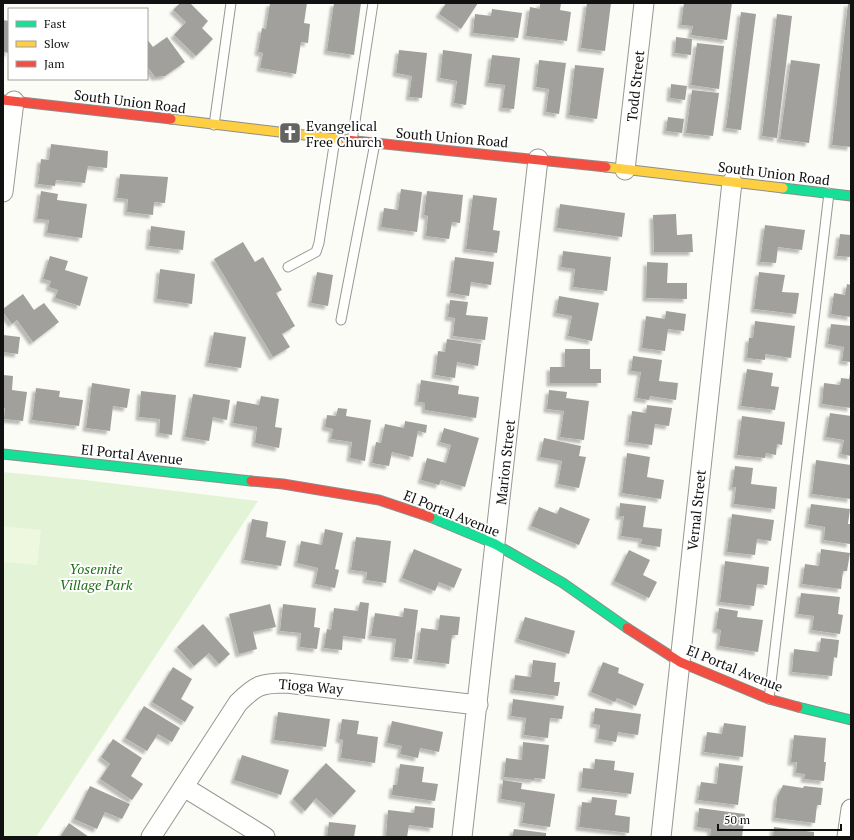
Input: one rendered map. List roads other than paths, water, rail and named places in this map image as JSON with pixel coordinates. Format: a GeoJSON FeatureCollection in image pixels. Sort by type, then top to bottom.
{"type":"FeatureCollection","features":[{"type":"Feature","properties":{"kind":"street","name":"Todd Street"},"geometry":{"type":"LineString","coordinates":[[625,170],[644,3]]}},
{"type":"Feature","properties":{"kind":"street","name":"South Union Road"},"geometry":{"type":"LineString","coordinates":[[8,101],[352,141],[538,159],[851,196]]}},
{"type":"Feature","properties":{"kind":"street"},"geometry":{"type":"LineString","coordinates":[[3,192],[8,101]]}},
{"type":"Feature","properties":{"kind":"street","name":"Marion Street"},"geometry":{"type":"LineString","coordinates":[[462,837],[538,159]]}},
{"type":"Feature","properties":{"kind":"street","name":"Vernal Street"},"geometry":{"type":"LineString","coordinates":[[661,837],[732,182]]}},
{"type":"Feature","properties":{"kind":"street","name":"El Portal Avenue"},"geometry":{"type":"LineString","coordinates":[[3,454],[283,484],[379,500],[426,515],[496,544],[563,583],[628,629],[680,662],[770,699],[810,711],[851,720]]}},
{"type":"Feature","properties":{"kind":"street","name":"Tioga Way"},"geometry":{"type":"LineString","coordinates":[[151,837],[238,702],[252,689],[268,682],[286,682],[478,705]]}},
{"type":"Feature","properties":{"kind":"street"},"geometry":{"type":"LineString","coordinates":[[184,787],[265,837]]}},
{"type":"Feature","properties":{"kind":"street"},"geometry":{"type":"LineString","coordinates":[[847,837],[851,809]]}},
{"type":"Feature","properties":{"kind":"lane"},"geometry":{"type":"LineString","coordinates":[[214,124],[231,3]]}},
{"type":"Feature","properties":{"kind":"lane"},"geometry":{"type":"LineString","coordinates":[[352,141],[373,3]]}},
{"type":"Feature","properties":{"kind":"lane"},"geometry":{"type":"LineString","coordinates":[[288,267],[316,252],[319,243],[335,139]]}},
{"type":"Feature","properties":{"kind":"lane"},"geometry":{"type":"LineString","coordinates":[[341,320],[375,143]]}},
{"type":"Feature","properties":{"kind":"lane"},"geometry":{"type":"LineString","coordinates":[[770,699],[828,193]]}},
{"type":"Feature","properties":{"kind":"place","name":"Evangelical Free Church"},"geometry":{"type":"Point","coordinates":[290,133]}},
{"type":"Feature","properties":{"kind":"park label","name":"Yosemite Village Park"},"geometry":{"type":"Point","coordinates":[96,576]}}]}
